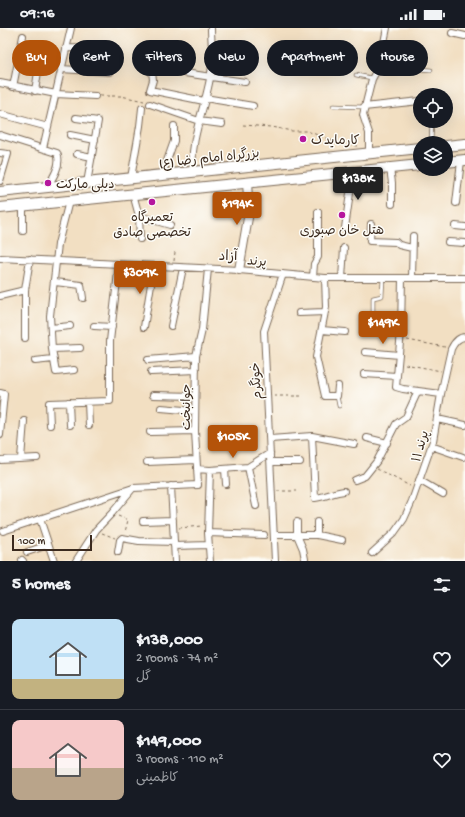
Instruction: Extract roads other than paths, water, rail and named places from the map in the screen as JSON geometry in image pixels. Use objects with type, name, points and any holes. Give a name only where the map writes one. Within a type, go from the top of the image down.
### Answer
[{"type":"highway","points":[[453,145],[465,144]]},
{"type":"highway","name":"بزرگراه امام رضا (ع)","points":[[0,192],[193,172],[369,151],[413,148]]},
{"type":"highway","points":[[453,163],[463,165]]},
{"type":"highway","points":[[0,208],[413,166]]},
{"type":"street","points":[[69,70],[61,69],[70,28]]},
{"type":"street","points":[[193,172],[192,164],[195,136],[212,65],[211,28]]},
{"type":"street","points":[[380,28],[387,28],[384,40]]},
{"type":"street","points":[[452,33],[465,36]]},
{"type":"street","points":[[13,87],[23,36]]},
{"type":"street","points":[[196,75],[245,82]]},
{"type":"street","points":[[35,90],[37,76]]},
{"type":"street","points":[[43,148],[60,76]]},
{"type":"street","points":[[153,76],[150,90],[253,106]]},
{"type":"street","points":[[369,151],[369,133],[362,115],[372,78]]},
{"type":"street","points":[[0,83],[13,87],[56,94],[95,96]]},
{"type":"street","points":[[364,107],[413,103]]},
{"type":"street","points":[[150,104],[199,121],[222,124]]},
{"type":"street","points":[[131,178],[142,108]]},
{"type":"street","points":[[0,114],[48,127]]},
{"type":"street","points":[[76,118],[98,121],[87,183]]},
{"type":"street","points":[[162,175],[174,140],[174,126]]},
{"type":"street","points":[[0,135],[57,153],[59,158],[54,176],[47,187]]},
{"type":"street","points":[[70,135],[95,140]]},
{"type":"street","points":[[0,153],[8,154],[0,181]]},
{"type":"street","points":[[77,154],[92,156]]},
{"type":"street","points":[[456,203],[463,165]]},
{"type":"street","points":[[390,168],[392,204]]},
{"type":"street","points":[[344,228],[353,172]]},
{"type":"street","points":[[54,176],[59,186]]},
{"type":"street","points":[[239,270],[249,212],[247,183]]},
{"type":"street","points":[[133,194],[139,216],[140,239]]},
{"type":"street","points":[[69,201],[58,244],[55,282],[50,316],[53,359],[56,372],[74,370]]},
{"type":"street","points":[[23,206],[23,231]]},
{"type":"street","points":[[313,277],[314,264],[318,258],[318,212]]},
{"type":"street","points":[[139,216],[170,225]]},
{"type":"street","points":[[371,224],[370,241],[396,242],[399,246],[412,248]]},
{"type":"street","points":[[455,226],[465,227]]},
{"type":"street","points":[[412,278],[413,236]]},
{"type":"street","points":[[448,242],[465,243]]},
{"type":"street","points":[[342,278],[344,248]]},
{"type":"street","name":"پرند","points":[[0,258],[239,270],[325,278],[465,278]]},
{"type":"street","points":[[25,338],[25,290],[30,259]]},
{"type":"street","points":[[50,425],[49,403],[110,401],[110,341],[119,264]]},
{"type":"street","points":[[144,327],[154,266]]},
{"type":"street","points":[[171,326],[183,268]]},
{"type":"street","name":"جوانبخت","points":[[3,531],[133,488],[198,485],[195,431],[196,356],[202,330],[208,269]]},
{"type":"street","name":"خونگرم","points":[[275,561],[270,439],[263,346],[264,331],[283,274]]},
{"type":"street","points":[[325,278],[325,312],[316,357],[324,396],[337,396],[338,386]]},
{"type":"street","points":[[402,278],[401,331],[396,387],[441,394]]},
{"type":"street","points":[[55,282],[81,285],[83,298]]},
{"type":"street","points":[[0,296],[25,290]]},
{"type":"street","points":[[298,313],[325,312]]},
{"type":"street","points":[[51,328],[70,326]]},
{"type":"street","points":[[94,326],[112,327]]},
{"type":"street","points":[[376,329],[401,331]]},
{"type":"street","points":[[322,330],[345,332]]},
{"type":"street","name":"پرند ۱۱","points":[[372,553],[394,533],[404,520],[432,446],[451,349],[454,343],[462,337],[465,337]]},
{"type":"street","points":[[52,349],[80,348]]},
{"type":"street","points":[[365,352],[399,355]]},
{"type":"street","points":[[148,360],[196,356]]},
{"type":"street","points":[[34,361],[53,359]]},
{"type":"street","points":[[151,372],[196,370]]},
{"type":"street","points":[[364,374],[397,376]]},
{"type":"street","points":[[355,480],[365,476],[377,462],[388,443],[396,424],[406,417],[418,391]]},
{"type":"street","points":[[0,393],[4,394],[0,435]]},
{"type":"street","points":[[153,395],[195,396]]},
{"type":"street","points":[[69,402],[70,425]]},
{"type":"street","points":[[88,402],[89,425]]},
{"type":"street","points":[[161,408],[195,411]]},
{"type":"street","points":[[437,419],[465,425]]},
{"type":"street","points":[[21,459],[24,421]]},
{"type":"street","points":[[150,432],[195,431]]},
{"type":"street","points":[[270,439],[312,436],[354,444]]},
{"type":"street","points":[[312,436],[315,498],[325,497],[333,492],[344,491]]},
{"type":"street","points":[[367,438],[388,443]]},
{"type":"street","points":[[432,446],[463,456]]},
{"type":"street","points":[[197,469],[210,470],[248,467],[270,453]]},
{"type":"street","points":[[0,460],[37,458]]},
{"type":"street","points":[[147,462],[196,460]]},
{"type":"street","points":[[271,462],[300,462]]},
{"type":"street","points":[[248,467],[256,506]]},
{"type":"street","points":[[225,469],[226,484]]},
{"type":"street","points":[[210,470],[208,533],[210,561]]},
{"type":"street","points":[[419,480],[443,494]]},
{"type":"street","points":[[171,486],[175,561]]},
{"type":"street","points":[[76,561],[96,530],[133,488]]},
{"type":"street","points":[[40,519],[54,561]]},
{"type":"street","points":[[143,521],[173,520]]},
{"type":"street","points":[[297,522],[298,535],[305,559]]},
{"type":"street","points":[[317,522],[317,535]]},
{"type":"street","points":[[208,533],[264,535]]},
{"type":"street","points":[[274,536],[317,535],[342,540]]},
{"type":"street","points":[[118,552],[121,539],[174,544],[209,545]]},
{"type":"street","points":[[27,552],[48,545]]},
{"type":"lane","points":[[358,75],[372,78]]},
{"type":"lane","points":[[333,106],[364,107]]},
{"type":"lane","points":[[373,316],[373,298],[382,296],[383,278]]},
{"type":"lane","points":[[337,396],[340,406]]},
{"type":"place","name":"کارمایدک","points":[[303,139]]},
{"type":"place","name":"دیلی مارکت","points":[[48,183]]},
{"type":"place","name":"تعمیرگاه تخصصی صادق","points":[[152,202]]},
{"type":"place","name":"هتل خان صبوری","points":[[342,215]]},
{"type":"district","name":"آزاد","points":[[228,255]]}]
